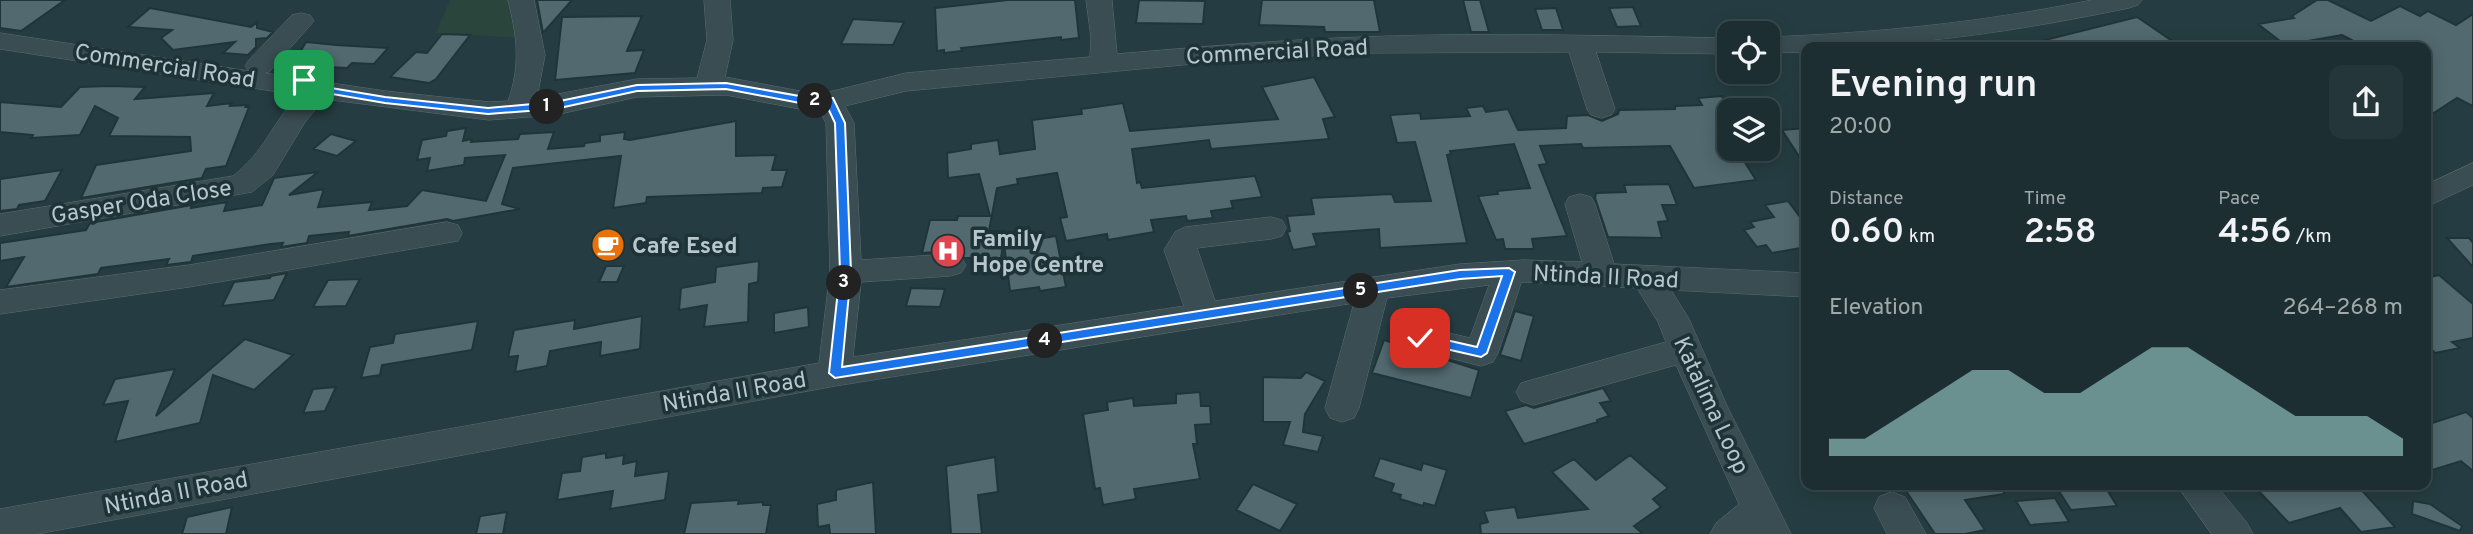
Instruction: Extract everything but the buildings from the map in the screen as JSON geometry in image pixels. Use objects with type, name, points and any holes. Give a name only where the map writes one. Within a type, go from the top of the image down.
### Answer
[{"type":"street","points":[[519,110],[534,59],[521,0]]},
{"type":"street","points":[[709,86],[720,40],[717,0]]},
{"type":"street","points":[[1099,0],[1104,37],[1103,65]]},
{"type":"street","points":[[1824,42],[1899,38],[2033,20],[2129,0]]},
{"type":"street","points":[[260,66],[302,21]]},
{"type":"street","name":"Commercial Road","points":[[0,41],[385,100],[477,110],[519,110],[555,106],[623,89],[709,86],[830,101],[906,82],[1235,52],[1363,46],[1717,46]]},
{"type":"street","points":[[1780,44],[1801,43]]},
{"type":"street","points":[[1580,45],[1601,109]]},
{"type":"street","points":[[203,72],[222,63],[260,66],[304,76],[310,87]]},
{"type":"street","name":"Gasper Oda Close","points":[[0,225],[242,185],[263,168],[310,87]]},
{"type":"street","points":[[830,101],[840,123],[846,272],[835,373]]},
{"type":"street","points":[[2431,189],[2473,173]]},
{"type":"street","points":[[1580,204],[1602,275]]},
{"type":"street","points":[[1203,314],[1180,250],[1186,240],[1196,235],[1271,228]]},
{"type":"street","points":[[0,302],[189,276],[447,233]]},
{"type":"street","points":[[846,272],[950,265]]},
{"type":"street","points":[[1420,338],[1481,353],[1509,272]]},
{"type":"street","name":"Ntinda II Road","points":[[0,525],[835,373],[1460,275],[1509,272],[1801,285]]},
{"type":"street","name":"Katalima Loop","points":[[1647,278],[1673,319],[1766,521]]},
{"type":"street","points":[[1342,408],[1374,288]]},
{"type":"street","points":[[1533,392],[1686,349]]},
{"type":"street","points":[[2199,490],[2234,534]]},
{"type":"street","points":[[1729,534],[1766,521]]},
{"type":"green space","points":[[450,0],[514,0],[523,38],[436,33]]},
{"type":"place","name":"Cafe Esed","points":[[608,245]]},
{"type":"place","name":"Family Hope Centre","points":[[948,251]]},
{"type":"route","points":[[304,80],[301,86],[385,100],[488,111],[555,106],[637,88],[726,86],[805,100],[830,101],[840,123],[846,272],[835,373],[1460,275],[1509,272],[1481,353],[1420,338]]}]
